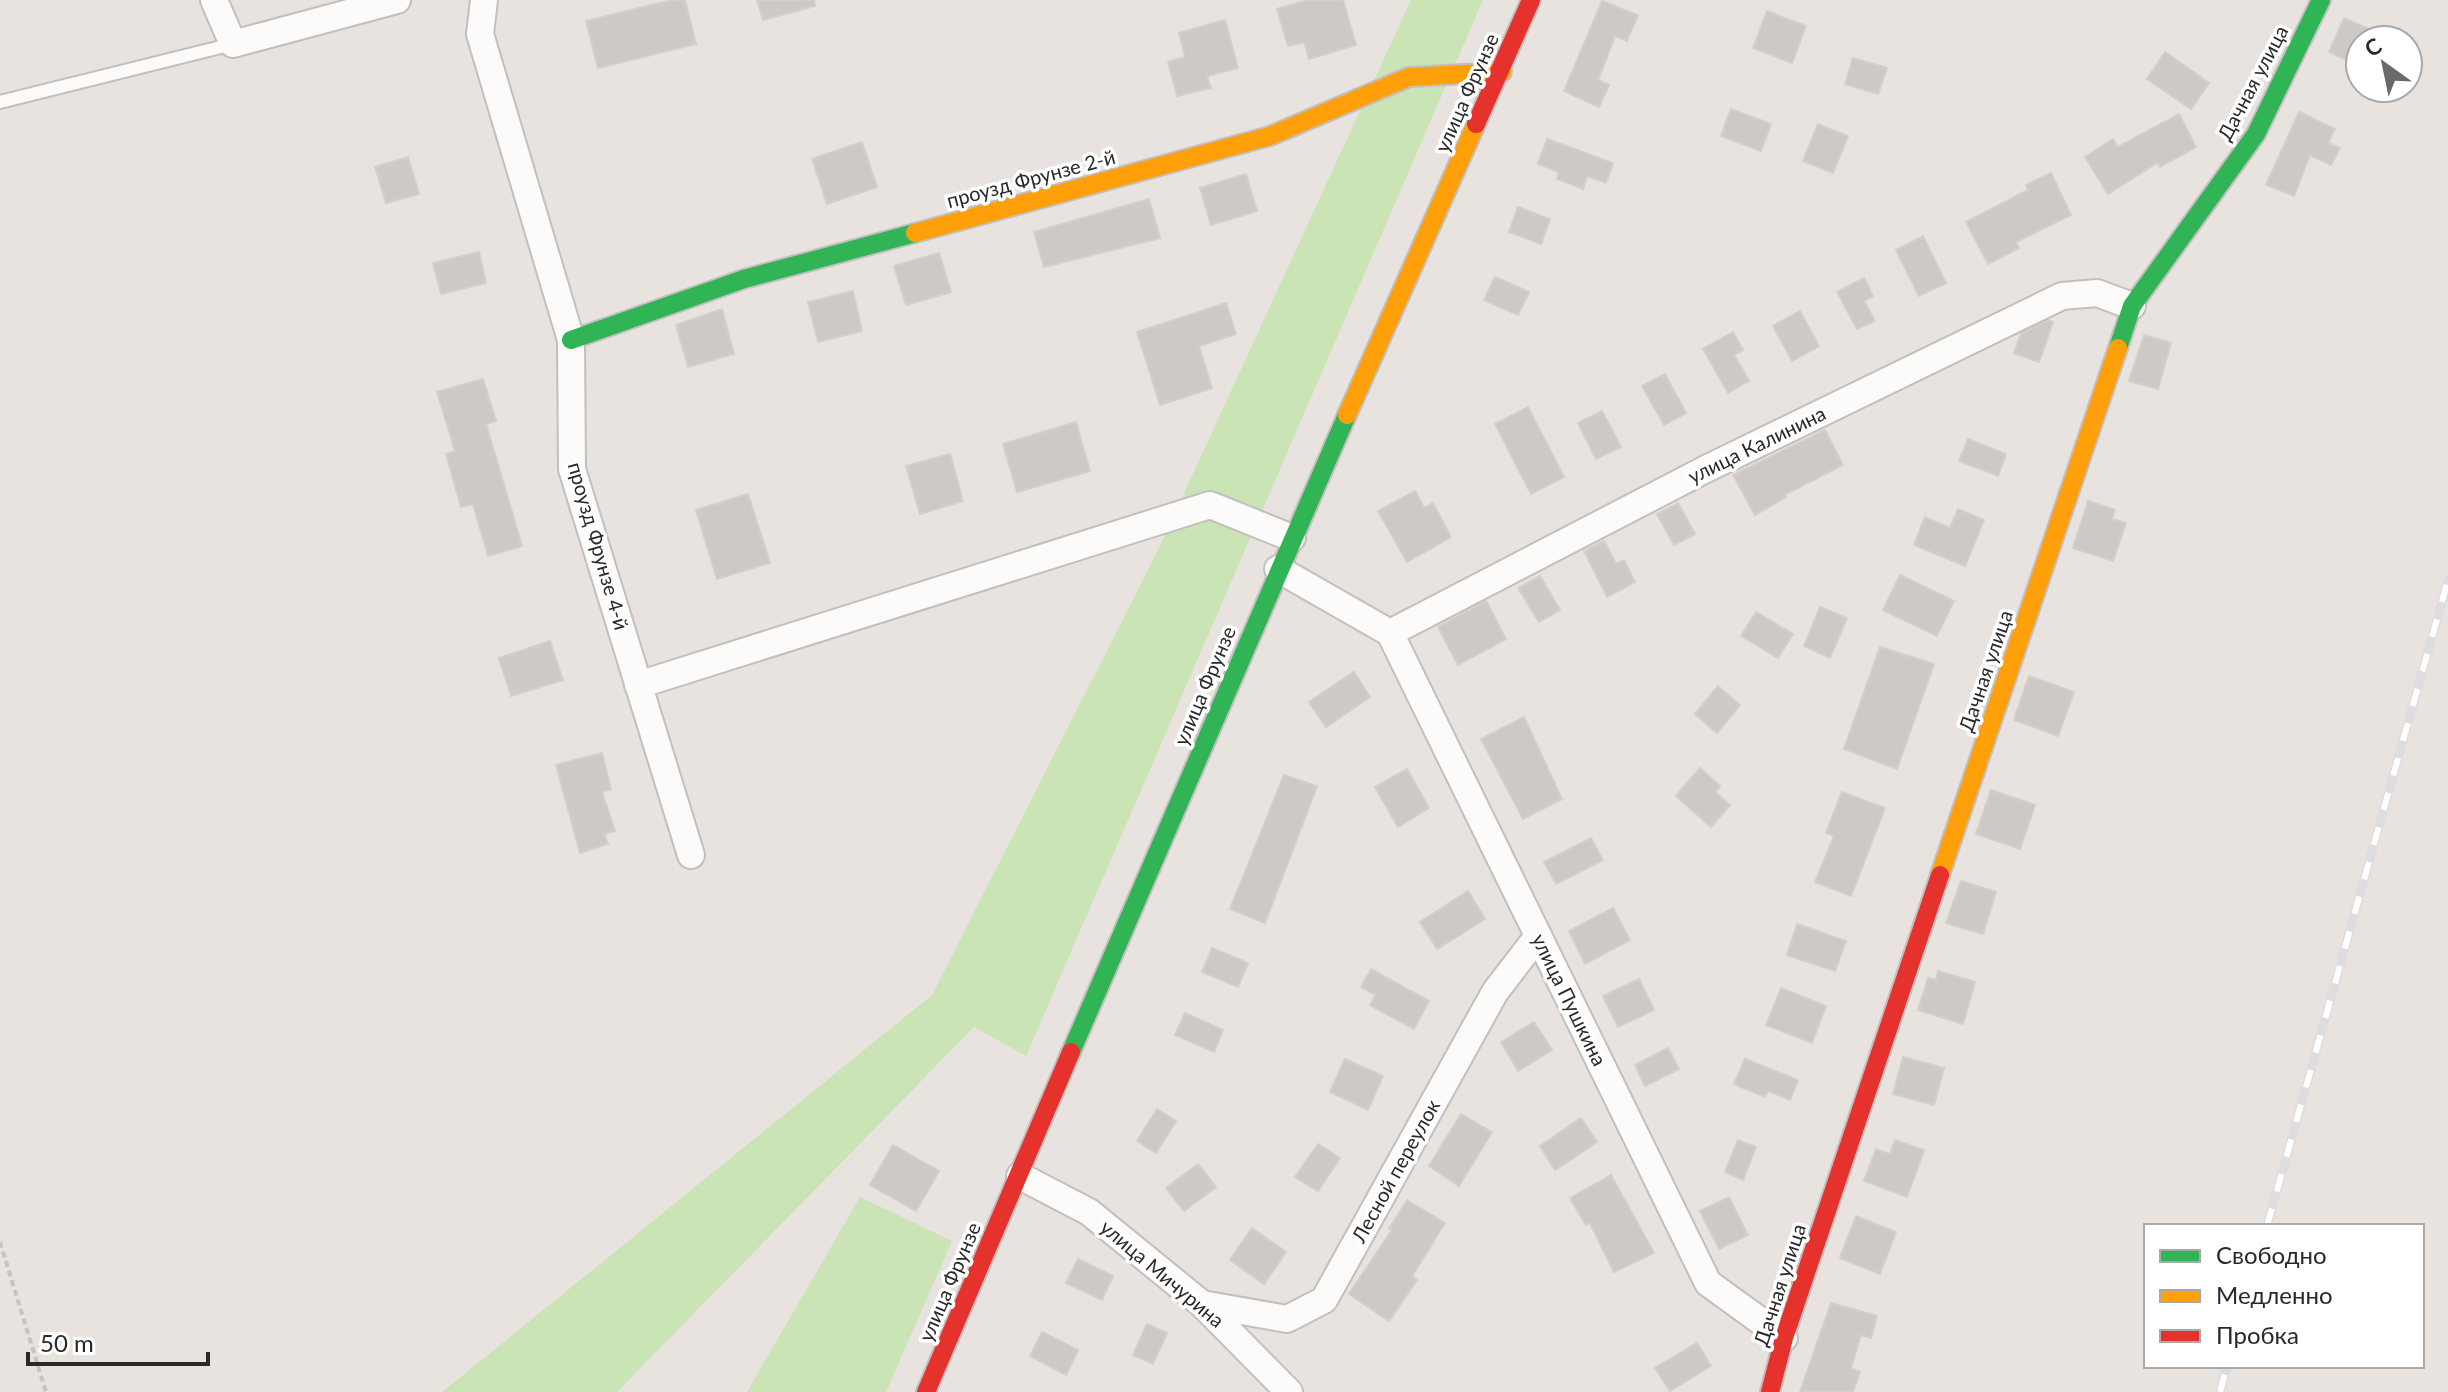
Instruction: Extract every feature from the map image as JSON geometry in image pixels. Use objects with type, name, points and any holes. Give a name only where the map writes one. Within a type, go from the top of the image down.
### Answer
[{"type":"street","points":[[214,0],[233,44],[397,0]]},
{"type":"street","name":"проузд Фрунзе 4-й","points":[[484,0],[480,34],[571,340],[572,469],[691,855]]},
{"type":"street","name":"улица Фрунзе","points":[[926,1392],[1278,569],[1502,72],[1531,0]]},
{"type":"street","name":"Дачная улица","points":[[1770,1392],[1784,1338],[2132,306],[2256,134],[2321,0]]},
{"type":"street","name":"проузд Фрунзе 2-й","points":[[571,340],[744,279],[1270,136],[1409,77],[1502,72]]},
{"type":"street","name":"улица Калинина","points":[[1390,633],[1706,469],[2062,296],[2097,293],[2132,306]]},
{"type":"street","points":[[638,685],[1210,505],[1292,538]]},
{"type":"street","points":[[1278,569],[1390,633]]},
{"type":"street","name":"улица Пушкина","points":[[1390,633],[1708,1283],[1784,1338]]},
{"type":"street","name":"Лесной переулок","points":[[1202,1304],[1287,1319],[1324,1300],[1495,992],[1538,936]]},
{"type":"street","name":"улица Мичурина","points":[[1020,1176],[1089,1212],[1202,1304],[1289,1392]]},
{"type":"lane","points":[[0,102],[233,44]]},
{"type":"path","points":[[0,1242],[46,1392]]},
{"type":"green space","points":[[1411,0],[1483,0],[1026,1056],[974,1027],[617,1392],[442,1392],[932,995],[1155,556]]},
{"type":"green space","points":[[860,1197],[952,1241],[886,1392],[747,1392]]},
{"type":"building","points":[[672,0],[685,0],[696,44],[598,68],[586,21]]},
{"type":"building","points":[[757,0],[814,0],[815,6],[763,20]]},
{"type":"building","points":[[1308,0],[1343,0],[1356,45],[1309,59],[1304,42],[1288,46],[1277,9]]},
{"type":"building","points":[[1602,1],[1638,15],[1627,41],[1615,36],[1598,80],[1609,85],[1599,107],[1564,91]]},
{"type":"building","points":[[1767,11],[1806,26],[1792,63],[1753,48]]},
{"type":"building","points":[[2344,18],[2357,24],[2344,24],[2344,59],[2329,52]]},
{"type":"building","points":[[1225,20],[1238,68],[1207,76],[1211,88],[1177,96],[1168,62],[1185,57],[1179,33]]},
{"type":"building","points":[[2165,52],[2209,83],[2191,109],[2147,79]]},
{"type":"building","points":[[1853,58],[1887,68],[1878,94],[1845,84]]},
{"type":"building","points":[[1731,109],[1771,124],[1761,151],[1721,136]]},
{"type":"building","points":[[2299,112],[2335,129],[2328,143],[2340,148],[2331,165],[2310,155],[2294,196],[2266,185]]},
{"type":"building","points":[[2179,114],[2196,147],[2160,167],[2157,163],[2108,194],[2085,157],[2113,139],[2118,147]]},
{"type":"building","points":[[1818,124],[1848,136],[1833,173],[1803,161]]},
{"type":"building","points":[[1547,139],[1613,163],[1606,183],[1587,176],[1583,189],[1557,179],[1559,172],[1538,164]]},
{"type":"building","points":[[862,142],[877,187],[827,204],[812,159]]},
{"type":"building","points":[[408,157],[419,194],[386,203],[375,167]]},
{"type":"building","points":[[2051,173],[2071,215],[2016,242],[2019,248],[1988,264],[1966,222],[2028,190],[2026,185]]},
{"type":"building","points":[[1246,174],[1257,211],[1211,225],[1200,188]]},
{"type":"building","points":[[1149,199],[1160,238],[1044,267],[1034,232]]},
{"type":"building","points":[[1518,207],[1550,219],[1541,244],[1509,232]]},
{"type":"building","points":[[1923,236],[1946,283],[1919,296],[1896,250]]},
{"type":"building","points":[[479,252],[486,283],[441,294],[433,263]]},
{"type":"building","points":[[939,253],[951,292],[906,305],[894,266]]},
{"type":"building","points":[[1495,277],[1529,292],[1518,315],[1484,300]]},
{"type":"building","points":[[1864,278],[1873,296],[1864,301],[1875,321],[1857,329],[1837,292]]},
{"type":"building","points":[[853,291],[862,331],[818,342],[808,302]]},
{"type":"building","points":[[1226,303],[1236,334],[1199,346],[1212,388],[1160,405],[1137,332]]},
{"type":"building","points":[[722,309],[734,354],[688,367],[676,325]]},
{"type":"building","points":[[1800,311],[1819,346],[1792,361],[1773,326]]},
{"type":"building","points":[[2048,320],[2053,322],[2039,362],[2014,353],[2021,334]]},
{"type":"building","points":[[1733,332],[1743,350],[1734,355],[1749,381],[1728,393],[1703,349]]},
{"type":"building","points":[[2144,335],[2171,343],[2158,389],[2129,381]]},
{"type":"building","points":[[1665,374],[1686,413],[1664,425],[1642,386]]},
{"type":"building","points":[[483,379],[496,421],[486,424],[522,546],[488,556],[473,504],[461,507],[446,454],[455,451],[437,392]]},
{"type":"building","points":[[1528,407],[1564,477],[1531,494],[1495,424]]},
{"type":"building","points":[[1602,411],[1621,447],[1596,459],[1578,423]]},
{"type":"building","points":[[1076,422],[1090,471],[1017,492],[1003,444]]},
{"type":"building","points":[[1825,430],[1843,465],[1784,495],[1786,497],[1755,515],[1733,475]]},
{"type":"building","points":[[1968,439],[2006,454],[1998,476],[1959,461]]},
{"type":"building","points":[[950,454],[963,501],[920,514],[906,466]]},
{"type":"building","points":[[1415,491],[1424,508],[1433,503],[1451,537],[1407,562],[1378,511]]},
{"type":"building","points":[[748,494],[770,563],[717,579],[696,510]]},
{"type":"building","points":[[2088,501],[2115,510],[2112,519],[2126,523],[2113,561],[2073,548]]},
{"type":"building","points":[[1678,503],[1695,534],[1674,545],[1657,514]]},
{"type":"building","points":[[1958,509],[1984,520],[1965,566],[1914,545],[1925,517],[1950,528]]},
{"type":"building","points":[[1604,541],[1616,564],[1624,560],[1635,582],[1607,597],[1584,551]]},
{"type":"building","points":[[1900,575],[1954,601],[1937,636],[1883,610]]},
{"type":"building","points":[[1540,576],[1560,610],[1539,622],[1518,588]]},
{"type":"building","points":[[1486,601],[1506,639],[1458,665],[1438,627]]},
{"type":"building","points":[[1820,607],[1847,618],[1830,658],[1804,646]]},
{"type":"building","points":[[1756,612],[1793,634],[1778,658],[1741,636]]},
{"type":"building","points":[[550,641],[563,680],[511,696],[499,658]]},
{"type":"building","points":[[1880,647],[1934,664],[1897,769],[1844,749]]},
{"type":"building","points":[[1354,672],[1370,697],[1326,727],[1309,702]]},
{"type":"building","points":[[2029,676],[2074,692],[2058,736],[2014,720]]},
{"type":"building","points":[[1718,686],[1740,705],[1717,733],[1695,714]]},
{"type":"building","points":[[1524,717],[1562,799],[1523,819],[1481,739]]},
{"type":"building","points":[[602,753],[611,789],[602,792],[615,831],[604,834],[608,844],[580,853],[556,765]]},
{"type":"building","points":[[1700,768],[1720,786],[1715,792],[1730,805],[1711,827],[1676,796]]},
{"type":"building","points":[[1407,769],[1429,808],[1398,827],[1375,787]]},
{"type":"building","points":[[1284,775],[1317,786],[1265,923],[1230,909]]},
{"type":"building","points":[[1991,790],[2035,805],[2020,849],[1976,834]]},
{"type":"building","points":[[1842,792],[1885,808],[1851,896],[1815,882],[1834,836],[1826,833]]},
{"type":"building","points":[[1591,838],[1603,860],[1556,884],[1544,862]]},
{"type":"building","points":[[1961,881],[1996,892],[1983,934],[1946,923]]},
{"type":"building","points":[[1468,891],[1485,919],[1437,949],[1420,922]]},
{"type":"building","points":[[1613,908],[1630,940],[1585,964],[1569,931]]},
{"type":"building","points":[[1797,924],[1846,941],[1835,971],[1787,955]]},
{"type":"building","points":[[1212,948],[1248,963],[1238,987],[1202,972]]},
{"type":"building","points":[[1371,969],[1429,1001],[1414,1029],[1370,1005],[1376,995],[1361,987]]},
{"type":"building","points":[[1938,971],[1975,982],[1963,1024],[1918,1010],[1928,978],[1936,980]]},
{"type":"building","points":[[1639,979],[1654,1010],[1618,1027],[1603,996]]},
{"type":"building","points":[[1781,988],[1826,1006],[1812,1043],[1766,1025]]},
{"type":"building","points":[[1185,1013],[1223,1030],[1214,1052],[1175,1035]]},
{"type":"building","points":[[1534,1022],[1552,1050],[1518,1071],[1501,1042]]},
{"type":"building","points":[[1668,1048],[1679,1069],[1645,1086],[1635,1065]]},
{"type":"building","points":[[1903,1057],[1944,1068],[1934,1105],[1893,1094]]},
{"type":"building","points":[[1345,1059],[1383,1076],[1368,1110],[1330,1092]]},
{"type":"building","points":[[1745,1059],[1798,1080],[1790,1100],[1768,1091],[1765,1097],[1734,1084]]},
{"type":"building","points":[[1157,1109],[1176,1121],[1156,1153],[1137,1141]]},
{"type":"building","points":[[1461,1114],[1492,1132],[1459,1186],[1429,1166]]},
{"type":"building","points":[[1581,1118],[1597,1142],[1555,1170],[1540,1146]]},
{"type":"building","points":[[1738,1140],[1756,1147],[1743,1180],[1725,1172]]},
{"type":"building","points":[[1895,1140],[1924,1150],[1907,1197],[1864,1181],[1876,1149],[1890,1154]]},
{"type":"building","points":[[1318,1144],[1340,1158],[1318,1191],[1295,1177]]},
{"type":"building","points":[[893,1145],[939,1171],[916,1211],[870,1185]]},
{"type":"building","points":[[1198,1164],[1216,1187],[1184,1211],[1166,1188]]},
{"type":"building","points":[[1611,1175],[1654,1253],[1614,1272],[1590,1223],[1586,1225],[1570,1198]]},
{"type":"building","points":[[1729,1197],[1748,1235],[1719,1249],[1700,1211]]},
{"type":"building","points":[[1407,1200],[1445,1223],[1412,1276],[1417,1280],[1389,1321],[1349,1294],[1392,1230],[1389,1229]]},
{"type":"building","points":[[1856,1216],[1896,1232],[1880,1274],[1840,1258]]},
{"type":"building","points":[[1252,1228],[1286,1252],[1264,1284],[1230,1260]]},
{"type":"building","points":[[1078,1259],[1113,1276],[1102,1300],[1066,1283]]},
{"type":"building","points":[[1831,1303],[1877,1316],[1871,1338],[1861,1335],[1851,1368],[1860,1372],[1853,1392],[1800,1392]]},
{"type":"building","points":[[1147,1324],[1167,1333],[1153,1364],[1133,1355]]},
{"type":"building","points":[[1042,1332],[1078,1350],[1066,1375],[1030,1356]]},
{"type":"building","points":[[1697,1343],[1711,1366],[1670,1391],[1655,1368]]},
{"type":"railway","points":[[2268,1224],[2448,580]]},
{"type":"railway","points":[[2220,1392],[2226,1368]]},
{"type":"traffic: fast","points":[[2118,348],[2132,306],[2256,134],[2321,0]]},
{"type":"traffic: fast","points":[[571,340],[744,279],[915,233]]},
{"type":"traffic: fast","points":[[1071,1052],[1347,415]]},
{"type":"traffic: slow","points":[[915,233],[1270,136],[1409,77],[1502,72]]},
{"type":"traffic: slow","points":[[1347,415],[1476,124]]},
{"type":"traffic: slow","points":[[1940,875],[2118,348]]},
{"type":"traffic: jam","points":[[1476,124],[1531,0]]},
{"type":"traffic: jam","points":[[1770,1392],[1784,1338],[1940,875]]},
{"type":"traffic: jam","points":[[926,1392],[1071,1052]]}]
